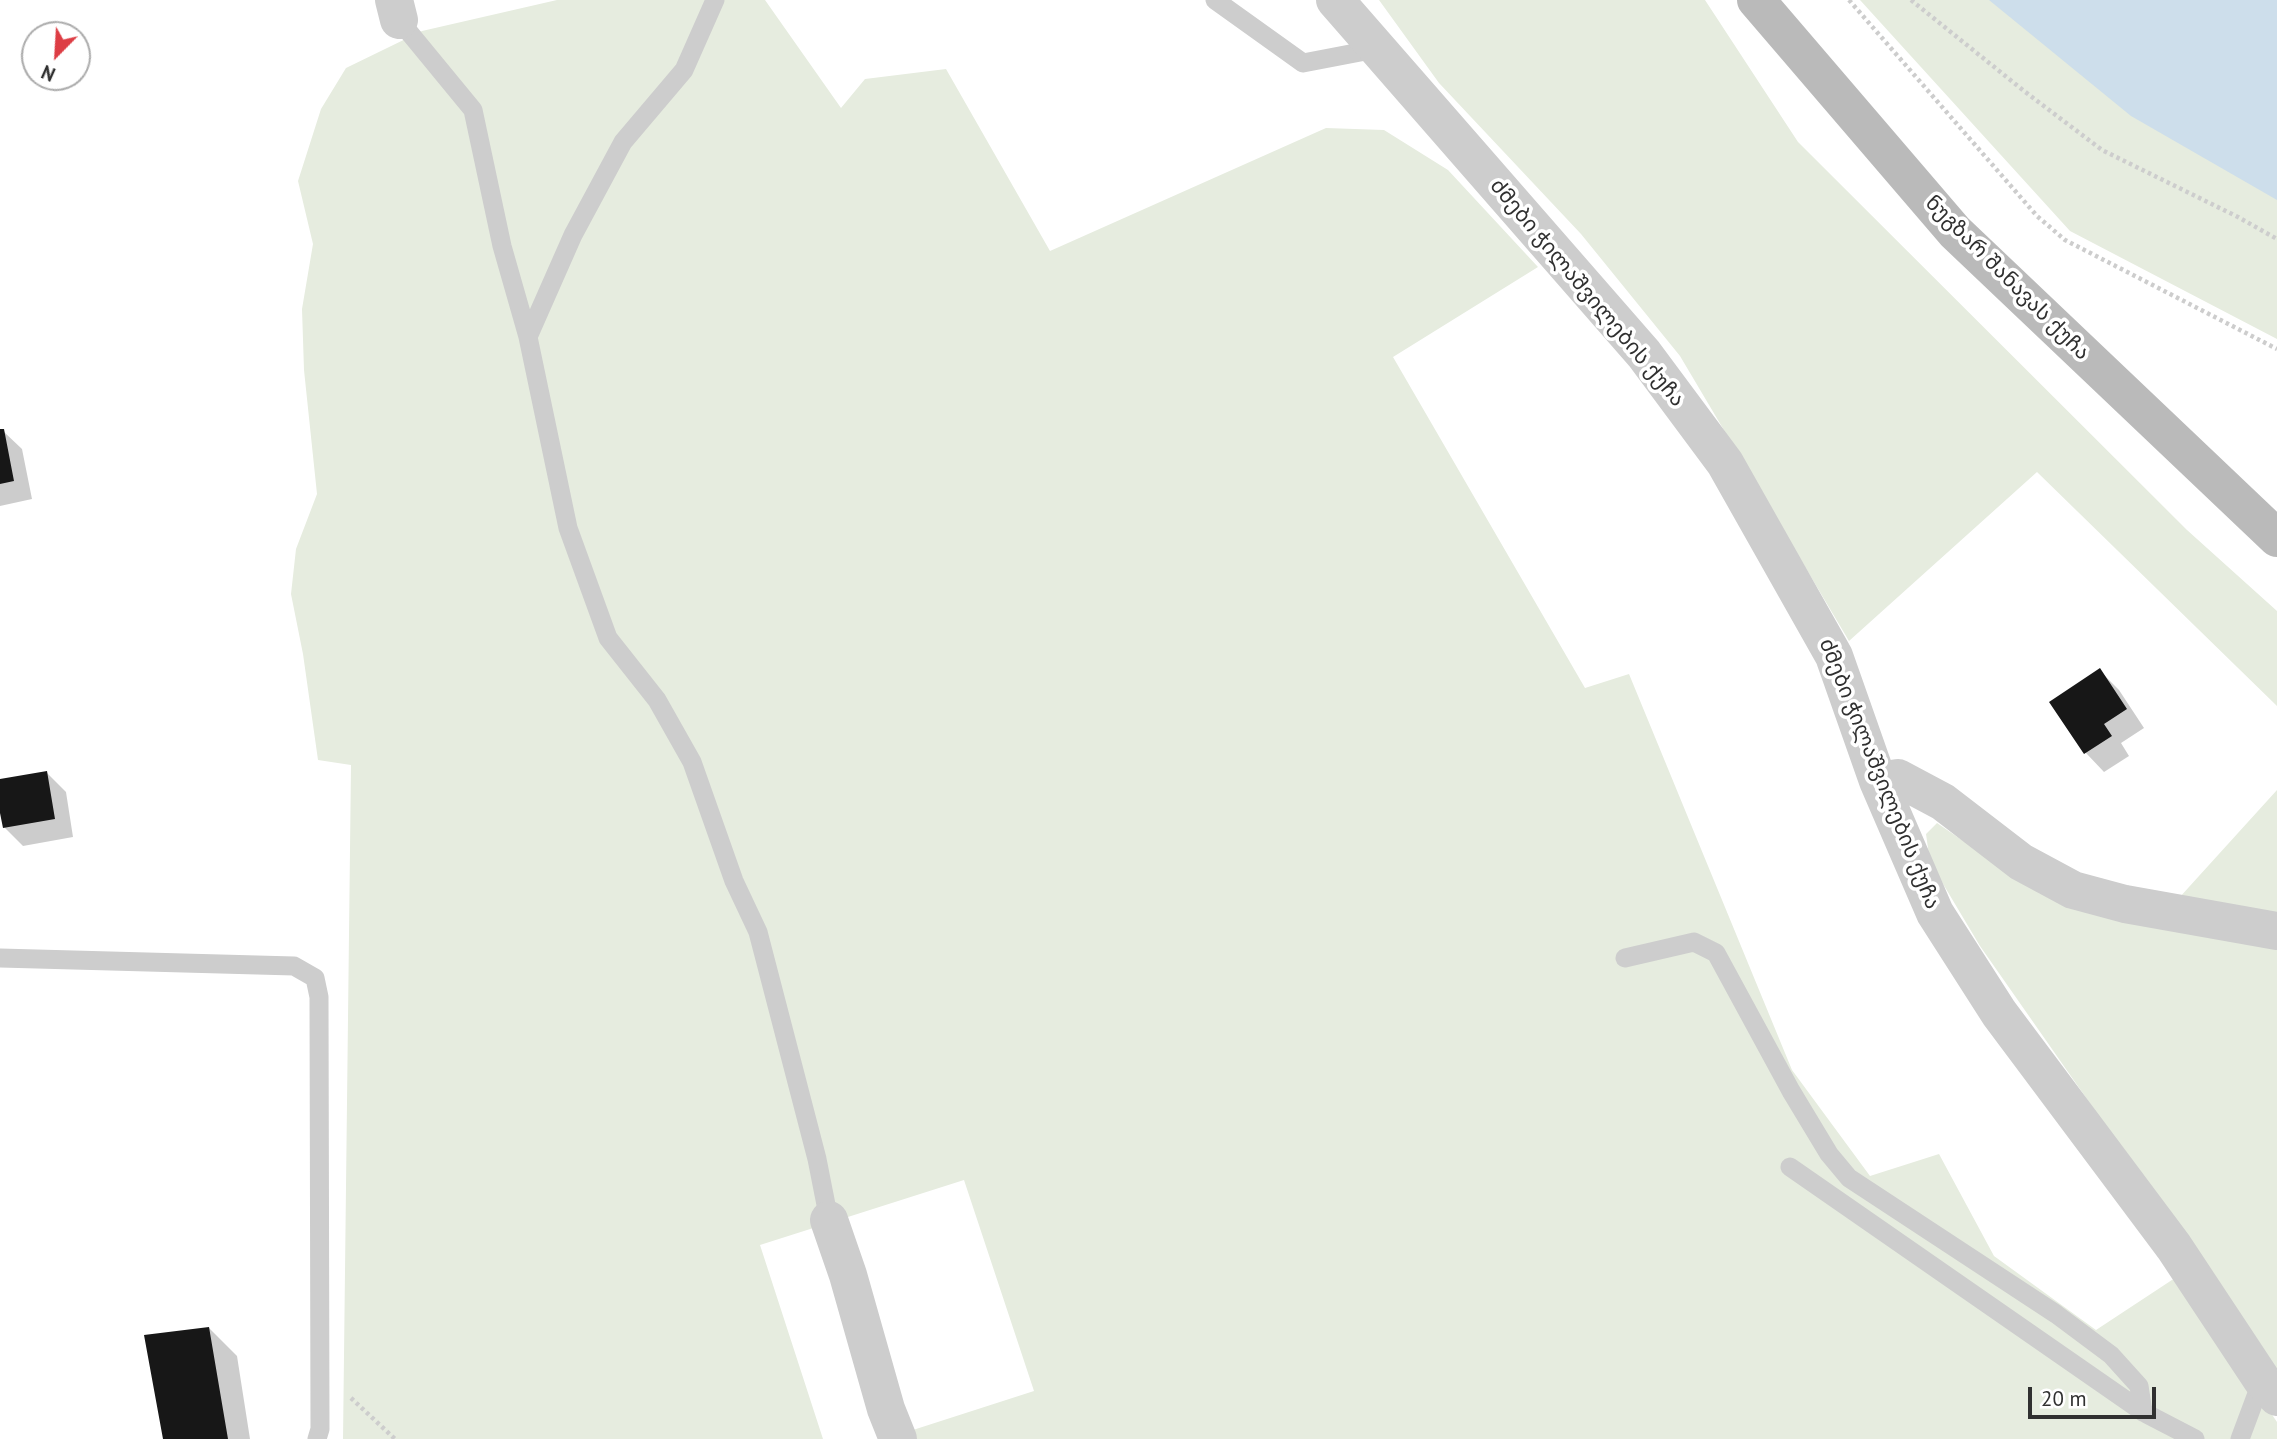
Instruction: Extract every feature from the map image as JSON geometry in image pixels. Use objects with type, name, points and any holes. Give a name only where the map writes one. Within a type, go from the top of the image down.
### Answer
[{"type":"main road","name":"ნუგზარ შანავას ქუჩა","points":[[1756,0],[1955,232],[2277,538]]},
{"type":"street","name":"ძმები ჭილაშვილების ქუჩა","points":[[1335,0],[1644,354],[1725,463],[1834,656],[1878,781],[1935,913],[1999,1013],[2174,1247],[2270,1389]]},
{"type":"street","points":[[1878,781],[1898,778],[1943,802],[2021,862],[2073,890],[2125,904],[2277,931]]},
{"type":"street","points":[[829,1220],[848,1275],[886,1409],[898,1439]]},
{"type":"lane","points":[[528,337],[573,235],[623,142],[684,69],[715,0]]},
{"type":"lane","points":[[1215,0],[1303,63],[1376,49]]},
{"type":"lane","points":[[396,10],[473,110],[502,246],[528,337],[568,528],[608,638],[657,700],[692,762],[734,881],[758,932],[814,1146],[829,1220]]},
{"type":"lane","points":[[1625,958],[1694,942],[1716,953],[1791,1091],[1829,1154],[1849,1178],[2056,1314],[2111,1355],[2139,1386],[2143,1412]]},
{"type":"lane","points":[[0,958],[294,966],[315,978],[319,997],[320,1429],[317,1439]]},
{"type":"lane","points":[[1790,1167],[2143,1412],[2195,1439]]},
{"type":"lane","points":[[2241,1439],[2270,1389]]},
{"type":"path","points":[[1849,0],[2037,216],[2066,240],[2277,349]]},
{"type":"path","points":[[1911,0],[2102,150],[2277,239]]},
{"type":"path","points":[[320,1369],[395,1439]]},
{"type":"shaded area","points":[[557,0],[765,0],[841,108],[865,79],[946,69],[1050,251],[1326,128],[1384,130],[1448,170],[1538,267],[1393,357],[1585,688],[1629,674],[1792,1070],[1870,1176],[1939,1154],[1994,1256],[2096,1330],[2178,1276],[2277,1422],[2277,1439],[885,1439],[1034,1391],[964,1180],[760,1245],[823,1439],[343,1439],[351,765],[318,760],[303,654],[291,594],[296,549],[317,494],[304,370],[302,309],[313,244],[298,181],[321,109],[346,68],[422,31]]},
{"type":"shaded area","points":[[1379,0],[1705,0],[1798,142],[2187,530],[2277,611],[2277,706],[2037,472],[1849,641],[1680,356],[1581,234],[1439,83]]},
{"type":"shaded area","points":[[1860,0],[2056,0],[2277,164],[2277,339],[2070,231]]},
{"type":"shaded area","points":[[2277,790],[2277,1378],[2147,1185],[1980,946],[1930,862],[1926,834],[1937,823],[2039,893],[2097,915],[2179,898]]},
{"type":"water","points":[[1989,0],[2277,0],[2277,200],[2131,116]]},
{"type":"building","points":[[0,429],[4,429],[14,481],[0,484]]},
{"type":"building","points":[[2100,668],[2127,709],[2104,724],[2112,736],[2084,754],[2049,702]]},
{"type":"building","points":[[47,771],[55,819],[3,828],[0,779]]},
{"type":"building","points":[[209,1327],[228,1439],[163,1439],[144,1335]]}]
